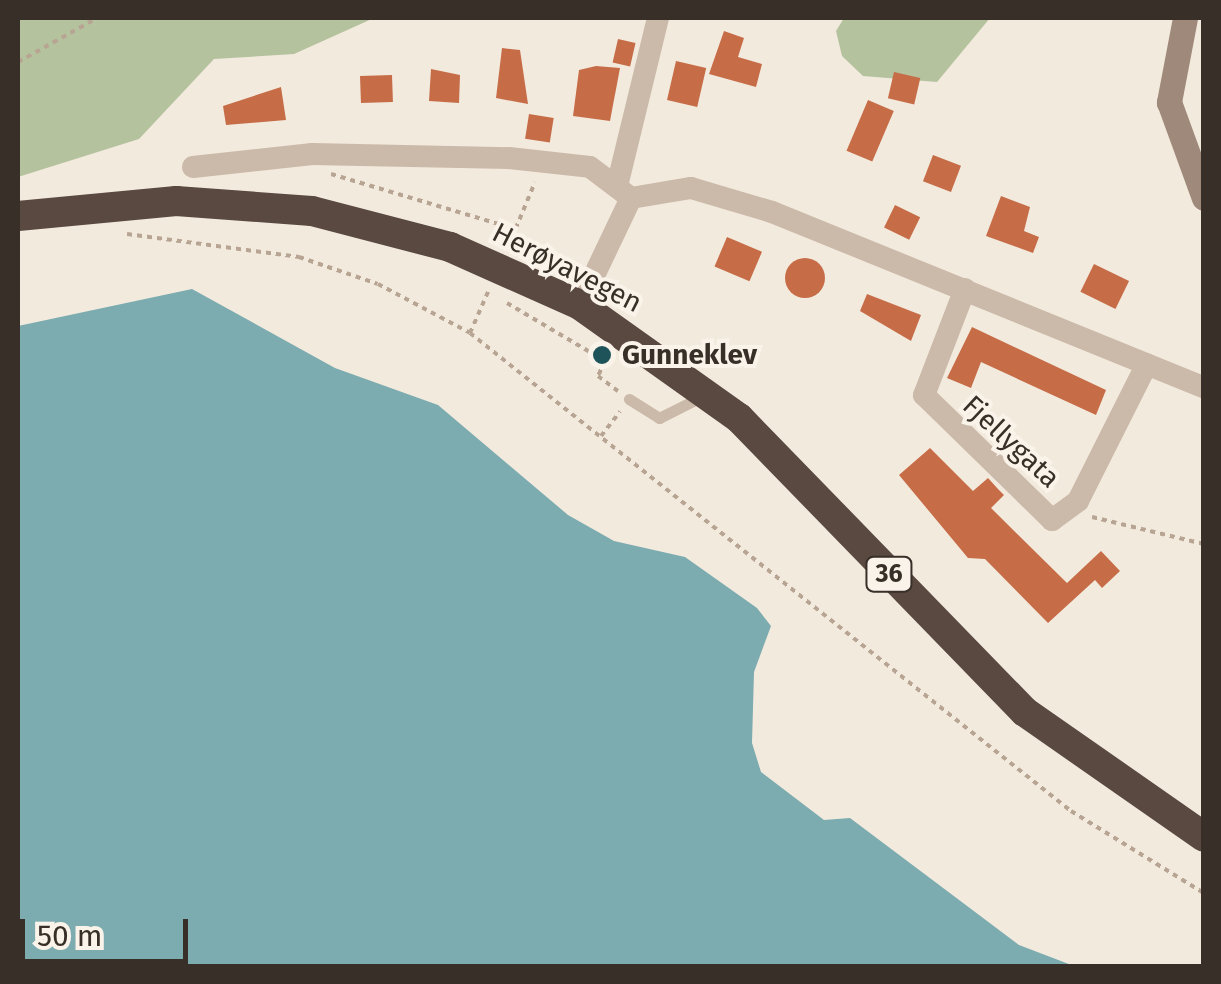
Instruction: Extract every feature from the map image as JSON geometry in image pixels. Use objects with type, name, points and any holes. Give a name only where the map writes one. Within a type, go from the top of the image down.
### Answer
[{"type":"highway","name":"Herøyavegen","points":[[18,216],[176,200],[312,211],[450,247],[580,305],[708,392],[1025,712],[1204,838]]},
{"type":"main road","points":[[1190,25],[1170,58],[1170,116],[1204,198]]},
{"type":"street","points":[[580,305],[625,190],[658,18]]},
{"type":"street","points":[[193,167],[328,153],[558,162],[625,190],[716,192],[964,288],[1204,388]]},
{"type":"street","name":"Fjellygata","points":[[964,288],[924,394],[1022,498],[1052,520],[1070,511],[1147,364]]},
{"type":"lane","points":[[629,400],[658,418],[708,392]]},
{"type":"path","points":[[18,62],[97,18]]},
{"type":"path","points":[[328,153],[332,179],[515,229]]},
{"type":"path","points":[[111,232],[249,247],[378,284],[470,333],[1042,789],[1204,893]]},
{"type":"path","points":[[488,292],[606,361],[598,376],[629,400],[602,436]]},
{"type":"path","points":[[1070,511],[1204,544]]},
{"type":"green space","points":[[18,18],[374,18],[294,54],[214,59],[139,139],[18,177]]},
{"type":"green space","points":[[844,18],[990,18],[937,82],[863,76],[842,56],[836,31]]},
{"type":"water","points":[[192,289],[335,368],[438,405],[568,515],[614,541],[685,557],[757,608],[771,626],[754,672],[752,743],[761,772],[824,820],[850,818],[1019,945],[1074,966],[18,966],[18,326]]},
{"type":"building","points":[[724,31],[744,38],[738,57],[762,64],[756,87],[709,74]]},
{"type":"building","points":[[618,39],[636,43],[630,66],[613,62]]},
{"type":"building","points":[[502,48],[520,50],[528,104],[496,98]]},
{"type":"building","points":[[676,61],[706,68],[697,107],[667,100]]},
{"type":"building","points":[[596,66],[620,68],[610,121],[573,116],[579,70]]},
{"type":"building","points":[[431,69],[460,75],[459,103],[429,101]]},
{"type":"building","points":[[894,72],[920,78],[914,104],[888,98]]},
{"type":"building","points":[[392,75],[393,102],[361,103],[360,76]]},
{"type":"building","points":[[281,87],[286,120],[226,125],[223,106]]},
{"type":"building","points":[[868,100],[894,111],[872,162],[847,151]]},
{"type":"building","points":[[529,114],[554,118],[550,143],[525,139]]},
{"type":"building","points":[[933,155],[961,166],[951,192],[923,181]]},
{"type":"building","points":[[1001,196],[1030,207],[1024,231],[1039,237],[1033,253],[986,236]]},
{"type":"building","points":[[895,205],[920,217],[909,240],[884,227]]},
{"type":"building","points":[[727,237],[762,252],[749,281],[714,266]]},
{"type":"building","points":[[805,258],[819,264],[825,278],[819,292],[805,298],[791,292],[785,278],[791,264]]},
{"type":"building","points":[[1094,264],[1129,281],[1115,309],[1080,292]]},
{"type":"building","points":[[867,294],[921,315],[911,341],[860,311]]},
{"type":"building","points":[[972,327],[1106,390],[1096,415],[981,362],[971,388],[947,378]]},
{"type":"building","points":[[930,448],[973,491],[988,478],[1004,495],[991,508],[1067,583],[1101,551],[1120,571],[1102,588],[1095,580],[1048,623],[985,559],[968,558],[899,475]]},
{"type":"place","name":"Gunneklev","points":[[602,355]]}]
